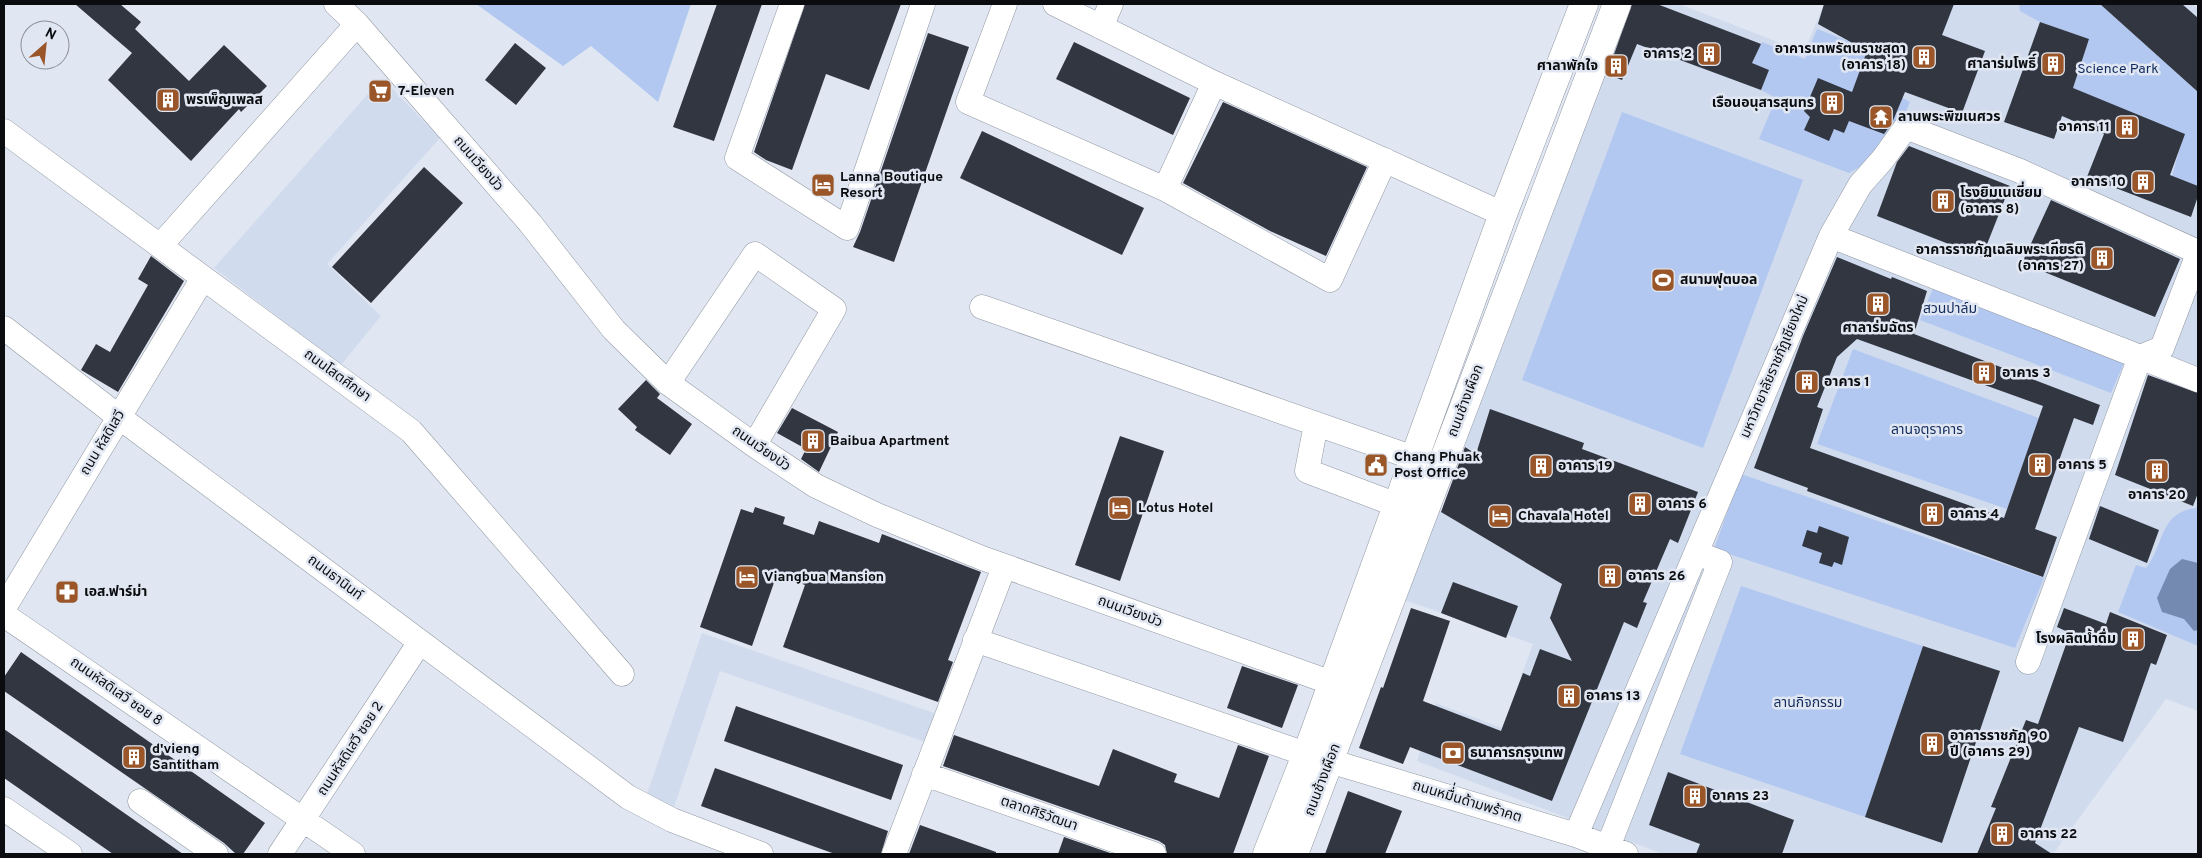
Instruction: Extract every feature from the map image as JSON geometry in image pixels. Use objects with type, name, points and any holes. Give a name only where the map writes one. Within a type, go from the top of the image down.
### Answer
[{"type":"main road","name":"ถนนช้างเผือก","points":[[1294,854],[1318,757],[1332,683],[1503,214],[1584,4]]},
{"type":"main road","name":"ถนนช้างเผือก","points":[[1267,854],[1318,757],[1617,4]]},
{"type":"street","name":"ถนนเวียงบัว","points":[[336,4],[357,24],[530,223],[614,330],[668,383],[816,486],[877,515],[1004,567],[1332,683]]},
{"type":"street","points":[[792,4],[737,158],[847,228],[923,4]]},
{"type":"street","points":[[1005,4],[968,102],[1165,189],[1330,280],[1385,160]]},
{"type":"street","points":[[1055,4],[1214,83],[1503,214]]},
{"type":"street","points":[[1101,27],[1111,4]]},
{"type":"street","points":[[160,246],[357,24]]},
{"type":"street","points":[[1165,189],[1214,83]]},
{"type":"street","name":"มหาวิทยาลัยราชภัฏเชียงใหม่","points":[[1576,835],[1831,236],[1860,185],[1879,164],[1906,128],[2020,171],[2198,253]]},
{"type":"street","name":"ถนนโสตศึกษา","points":[[4,131],[411,431],[622,674]]},
{"type":"street","points":[[1831,236],[2198,380]]},
{"type":"street","points":[[2028,662],[2140,357],[2162,348],[2198,253]]},
{"type":"street","points":[[668,383],[755,254],[834,309],[755,444]]},
{"type":"street","name":"ถนน หัสดิเสวี","points":[[4,608],[202,278]]},
{"type":"street","points":[[982,307],[1414,458]]},
{"type":"street","name":"ถนนธานินท์","points":[[4,328],[119,417],[628,797],[672,820],[761,854]]},
{"type":"street","points":[[1316,424],[1307,470],[1397,505]]},
{"type":"street","points":[[1617,851],[1720,562],[1696,553]]},
{"type":"street","points":[[894,854],[1004,567]]},
{"type":"street","name":"ถนนหัสดิเสวี ซอย 8","points":[[4,615],[352,854]]},
{"type":"street","name":"ถนนหมื่่นด้ามพร้าคต","points":[[975,640],[1318,757],[1576,835],[1617,851]]},
{"type":"street","name":"ถนนหัสดิเสวี ซอย 2","points":[[280,854],[304,821],[420,642]]},
{"type":"street","name":"ตลาดศิริวัฒนา","points":[[924,774],[1154,854]]},
{"type":"street","points":[[140,801],[216,854]]},
{"type":"street","points":[[4,809],[70,854]]},
{"type":"shaded area","points":[[1625,4],[1679,4],[1804,52],[1824,4],[2193,4],[2198,9],[2198,711],[2166,699],[2053,854],[1663,854],[1417,761],[1436,703],[1502,728],[1533,644],[1398,598],[1433,507],[1543,572],[1540,494],[1457,441]]},
{"type":"shaded area","points":[[382,78],[440,138],[327,264],[381,316],[341,365],[214,268]]},
{"type":"shaded area","points":[[2182,559],[2198,563],[2198,630],[2194,631],[2184,619],[2162,612],[2157,598],[2170,569]]},
{"type":"shaded area","points":[[702,633],[937,714],[928,743],[720,671],[674,807],[646,797]]},
{"type":"green space","points":[[476,4],[691,4],[658,102],[591,46],[563,66]]},
{"type":"green space","points":[[1860,4],[1914,4],[1949,17],[1942,35],[1876,83],[1910,102],[1901,122],[1874,159],[1849,173],[1759,139],[1776,98],[1761,90],[1769,70],[1752,63],[1762,42],[1805,59],[1817,29],[1848,41]]},
{"type":"green space","name":"Science Park","points":[[2019,4],[2100,4],[2198,92],[2198,186],[2172,176],[2184,134],[2072,89],[2089,39],[2040,22],[2020,11]]},
{"type":"green space","name":"สนามฟุตบอล","points":[[1622,112],[1803,180],[1703,448],[1522,380]]},
{"type":"green space","name":"สวนปาล์ม","points":[[1936,281],[2127,356],[2111,393],[1920,320]]},
{"type":"green space","name":"ลานจตุราคาร","points":[[1853,349],[2039,418],[2007,509],[1817,444]]},
{"type":"green space","points":[[1741,474],[2044,578],[2015,648],[1714,549]]},
{"type":"green space","points":[[2198,502],[2198,646],[2118,612],[2136,565],[2146,568],[2169,523],[2175,516],[2184,511],[2196,508]]},
{"type":"green space","name":"ลานกิจกรรม","points":[[1741,586],[1923,646],[1865,817],[1680,754]]},
{"type":"building","points":[[75,4],[120,4],[141,22],[135,29],[189,81],[224,45],[267,86],[241,112],[239,109],[191,161],[108,80],[132,53]]},
{"type":"building","points":[[717,4],[762,4],[714,141],[673,127]]},
{"type":"building","points":[[805,4],[901,4],[869,90],[826,74],[792,170],[766,160],[754,152]]},
{"type":"building","name":"อาคาร 2","points":[[1632,4],[1657,4],[1761,44],[1752,63],[1769,70],[1761,90],[1637,44],[1622,80],[1607,74]]},
{"type":"building","points":[[1824,4],[1954,4],[1942,35],[1985,51],[1962,113],[1905,92],[1892,123],[1884,134],[1849,121],[1844,133],[1834,129],[1829,141],[1804,130],[1810,117],[1804,111],[1818,78],[1852,92],[1867,51],[1818,24]]},
{"type":"building","points":[[2100,4],[2182,4],[2198,18],[2198,92]]},
{"type":"building","points":[[2040,22],[2089,39],[2073,88],[2185,134],[2170,175],[2198,186],[2198,196],[2191,217],[2087,177],[2104,134],[2062,116],[2054,139],[2004,122]]},
{"type":"building","points":[[928,33],[969,47],[894,262],[853,247],[860,232]]},
{"type":"building","points":[[1074,42],[1190,98],[1173,135],[1056,79]]},
{"type":"building","points":[[515,43],[546,68],[516,105],[485,80]]},
{"type":"building","points":[[1223,102],[1367,167],[1326,256],[1270,231],[1183,183]]},
{"type":"building","points":[[982,131],[1144,208],[1122,255],[960,178]]},
{"type":"building","name":"โรงยิมเนเซี่ยม (อาคาร 8)","points":[[1909,146],[2010,186],[1982,257],[1877,216],[1897,162]]},
{"type":"building","points":[[424,167],[463,203],[371,303],[332,267]]},
{"type":"building","name":"อาคารราชภัฏเฉลิมพระเกียรติ (อาคาร 27)","points":[[2051,200],[2180,259],[2155,317],[2022,263]]},
{"type":"building","points":[[151,256],[184,281],[118,392],[81,370],[96,344],[110,352],[148,285],[138,279]]},
{"type":"building","points":[[1837,257],[1927,291],[1914,334],[2100,405],[2093,425],[2074,418],[2035,529],[2057,537],[2043,577],[1807,491],[1808,488],[1754,468],[1803,336]],"holes":[[[1857,339],[2043,406],[2004,518],[1810,448],[1823,409],[1817,407],[1837,357]]]},
{"type":"building","points":[[2148,375],[2198,393],[2198,493],[2193,506],[2115,475]]},
{"type":"building","points":[[646,380],[660,394],[657,398],[692,424],[670,455],[635,430],[637,427],[618,409]]},
{"type":"building","name":"Baibua Apartment","points":[[792,408],[838,432],[819,472],[801,459],[806,449],[777,433]]},
{"type":"building","points":[[1490,409],[1584,443],[1582,449],[1698,492],[1678,543],[1670,539],[1643,602],[1647,603],[1637,628],[1624,622],[1552,801],[1410,747],[1403,764],[1359,748],[1381,687],[1383,688],[1411,608],[1450,621],[1423,701],[1501,731],[1523,673],[1530,676],[1540,649],[1572,661],[1550,618],[1562,584],[1441,512],[1465,447],[1476,454]]},
{"type":"building","name":"Lotus Hotel","points":[[1120,436],[1164,451],[1120,581],[1075,565]]},
{"type":"building","points":[[2100,506],[2159,530],[2147,563],[2089,539]]},
{"type":"building","points":[[755,507],[785,517],[783,524],[814,535],[819,521],[879,543],[882,534],[981,572],[948,660],[953,662],[938,702],[783,647],[805,585],[777,574],[752,646],[700,627],[741,509],[753,513]]},
{"type":"building","points":[[1819,526],[1849,537],[1842,565],[1834,562],[1832,567],[1819,563],[1822,553],[1802,546],[1807,530],[1817,533]]},
{"type":"building","points":[[1453,582],[1518,606],[1506,638],[1441,613]]},
{"type":"building","points":[[2064,608],[2106,624],[2110,612],[2167,635],[2156,665],[2151,663],[2123,742],[2079,727],[2035,843],[2052,854],[1977,854],[1996,808],[1991,807],[2026,720],[2038,724],[2070,633],[2057,627]]},
{"type":"building","name":"อาคารราชภัฏ 90 ปี (อาคาร 29)","points":[[1923,646],[2000,671],[1942,843],[1865,817]]},
{"type":"building","name":"d'vieng Santitham","points":[[21,652],[265,823],[243,854],[236,854],[224,843],[4,691],[4,677]]},
{"type":"building","points":[[1242,666],[1298,685],[1282,728],[1227,708]]},
{"type":"building","points":[[736,706],[903,765],[891,800],[724,741]]},
{"type":"building","points":[[4,729],[183,854],[113,854],[4,778]]},
{"type":"building","points":[[954,735],[1099,786],[1113,749],[1177,774],[1174,782],[1219,798],[1238,745],[1269,756],[1233,854],[1167,854],[1165,845],[1159,841],[943,766]]},
{"type":"building","points":[[715,768],[888,831],[881,854],[835,854],[701,806]]},
{"type":"building","name":"อาคาร 23","points":[[1668,772],[1794,820],[1782,854],[1696,854],[1700,844],[1649,825]]},
{"type":"building","points":[[1348,791],[1402,811],[1385,854],[1325,854]]},
{"type":"building","points":[[920,825],[996,852],[996,854],[909,854]]},
{"type":"building","points":[[1064,837],[1113,854],[1058,854]]},
{"type":"place","name":"อาคาร 2","points":[[1709,54]]},
{"type":"place","name":"อาคารเทพรัตนราชสุดา (อาคาร 18)","points":[[1924,57]]},
{"type":"place","name":"ศาลาร่มโพธิ์","points":[[2053,64]]},
{"type":"place","name":"ศาลาพักใจ","points":[[1616,66]]},
{"type":"place","name":"7-Eleven","points":[[380,91]]},
{"type":"place","name":"พรเพ็ญเพลส","points":[[168,100]]},
{"type":"place","name":"เรือนอนุสารสุนทร","points":[[1832,103]]},
{"type":"place","name":"ลานพระพิฆเนศวร","points":[[1881,117]]},
{"type":"place","name":"อาคาร 11","points":[[2127,127]]},
{"type":"place","name":"อาคาร 10","points":[[2143,182]]},
{"type":"place","name":"Lanna Boutique Resort","points":[[823,185]]},
{"type":"place","name":"โรงยิมเนเซี่ยม (อาคาร 8)","points":[[1943,201]]},
{"type":"place","name":"อาคารราชภัฏเฉลิมพระเกียรติ (อาคาร 27)","points":[[2102,258]]},
{"type":"place","name":"สนามฟุตบอล","points":[[1663,280]]},
{"type":"place","name":"ศาลาร่มฉัตร","points":[[1878,304]]},
{"type":"place","name":"อาคาร 3","points":[[1984,373]]},
{"type":"place","name":"อาคาร 1","points":[[1807,382]]},
{"type":"place","name":"Baibua Apartment","points":[[813,441]]},
{"type":"place","name":"Chang Phuak Post Office","points":[[1376,465]]},
{"type":"place","name":"อาคาร 5","points":[[2040,465]]},
{"type":"place","name":"อาคาร 19","points":[[1541,466]]},
{"type":"place","name":"อาคาร 20","points":[[2157,471]]},
{"type":"place","name":"อาคาร 6","points":[[1640,504]]},
{"type":"place","name":"Lotus Hotel","points":[[1120,508]]},
{"type":"place","name":"อาคาร 4","points":[[1932,514]]},
{"type":"place","name":"Chavala Hotel","points":[[1500,516]]},
{"type":"place","name":"อาคาร 26","points":[[1610,576]]},
{"type":"place","name":"Viangbua Mansion","points":[[747,577]]},
{"type":"place","name":"เอส.ฟาร์ม่า","points":[[67,592]]},
{"type":"place","name":"โรงผลิตน้ำดื่ม","points":[[2133,639]]},
{"type":"place","name":"อาคาร 13","points":[[1569,696]]},
{"type":"place","name":"อาคารราชภัฏ 90 ปี (อาคาร 29)","points":[[1932,744]]},
{"type":"place","name":"ธนาคารกรุงเทพ","points":[[1453,753]]},
{"type":"place","name":"d'vieng Santitham","points":[[134,757]]},
{"type":"place","name":"อาคาร 23","points":[[1695,796]]},
{"type":"place","name":"อาคาร 22","points":[[2002,834]]}]
